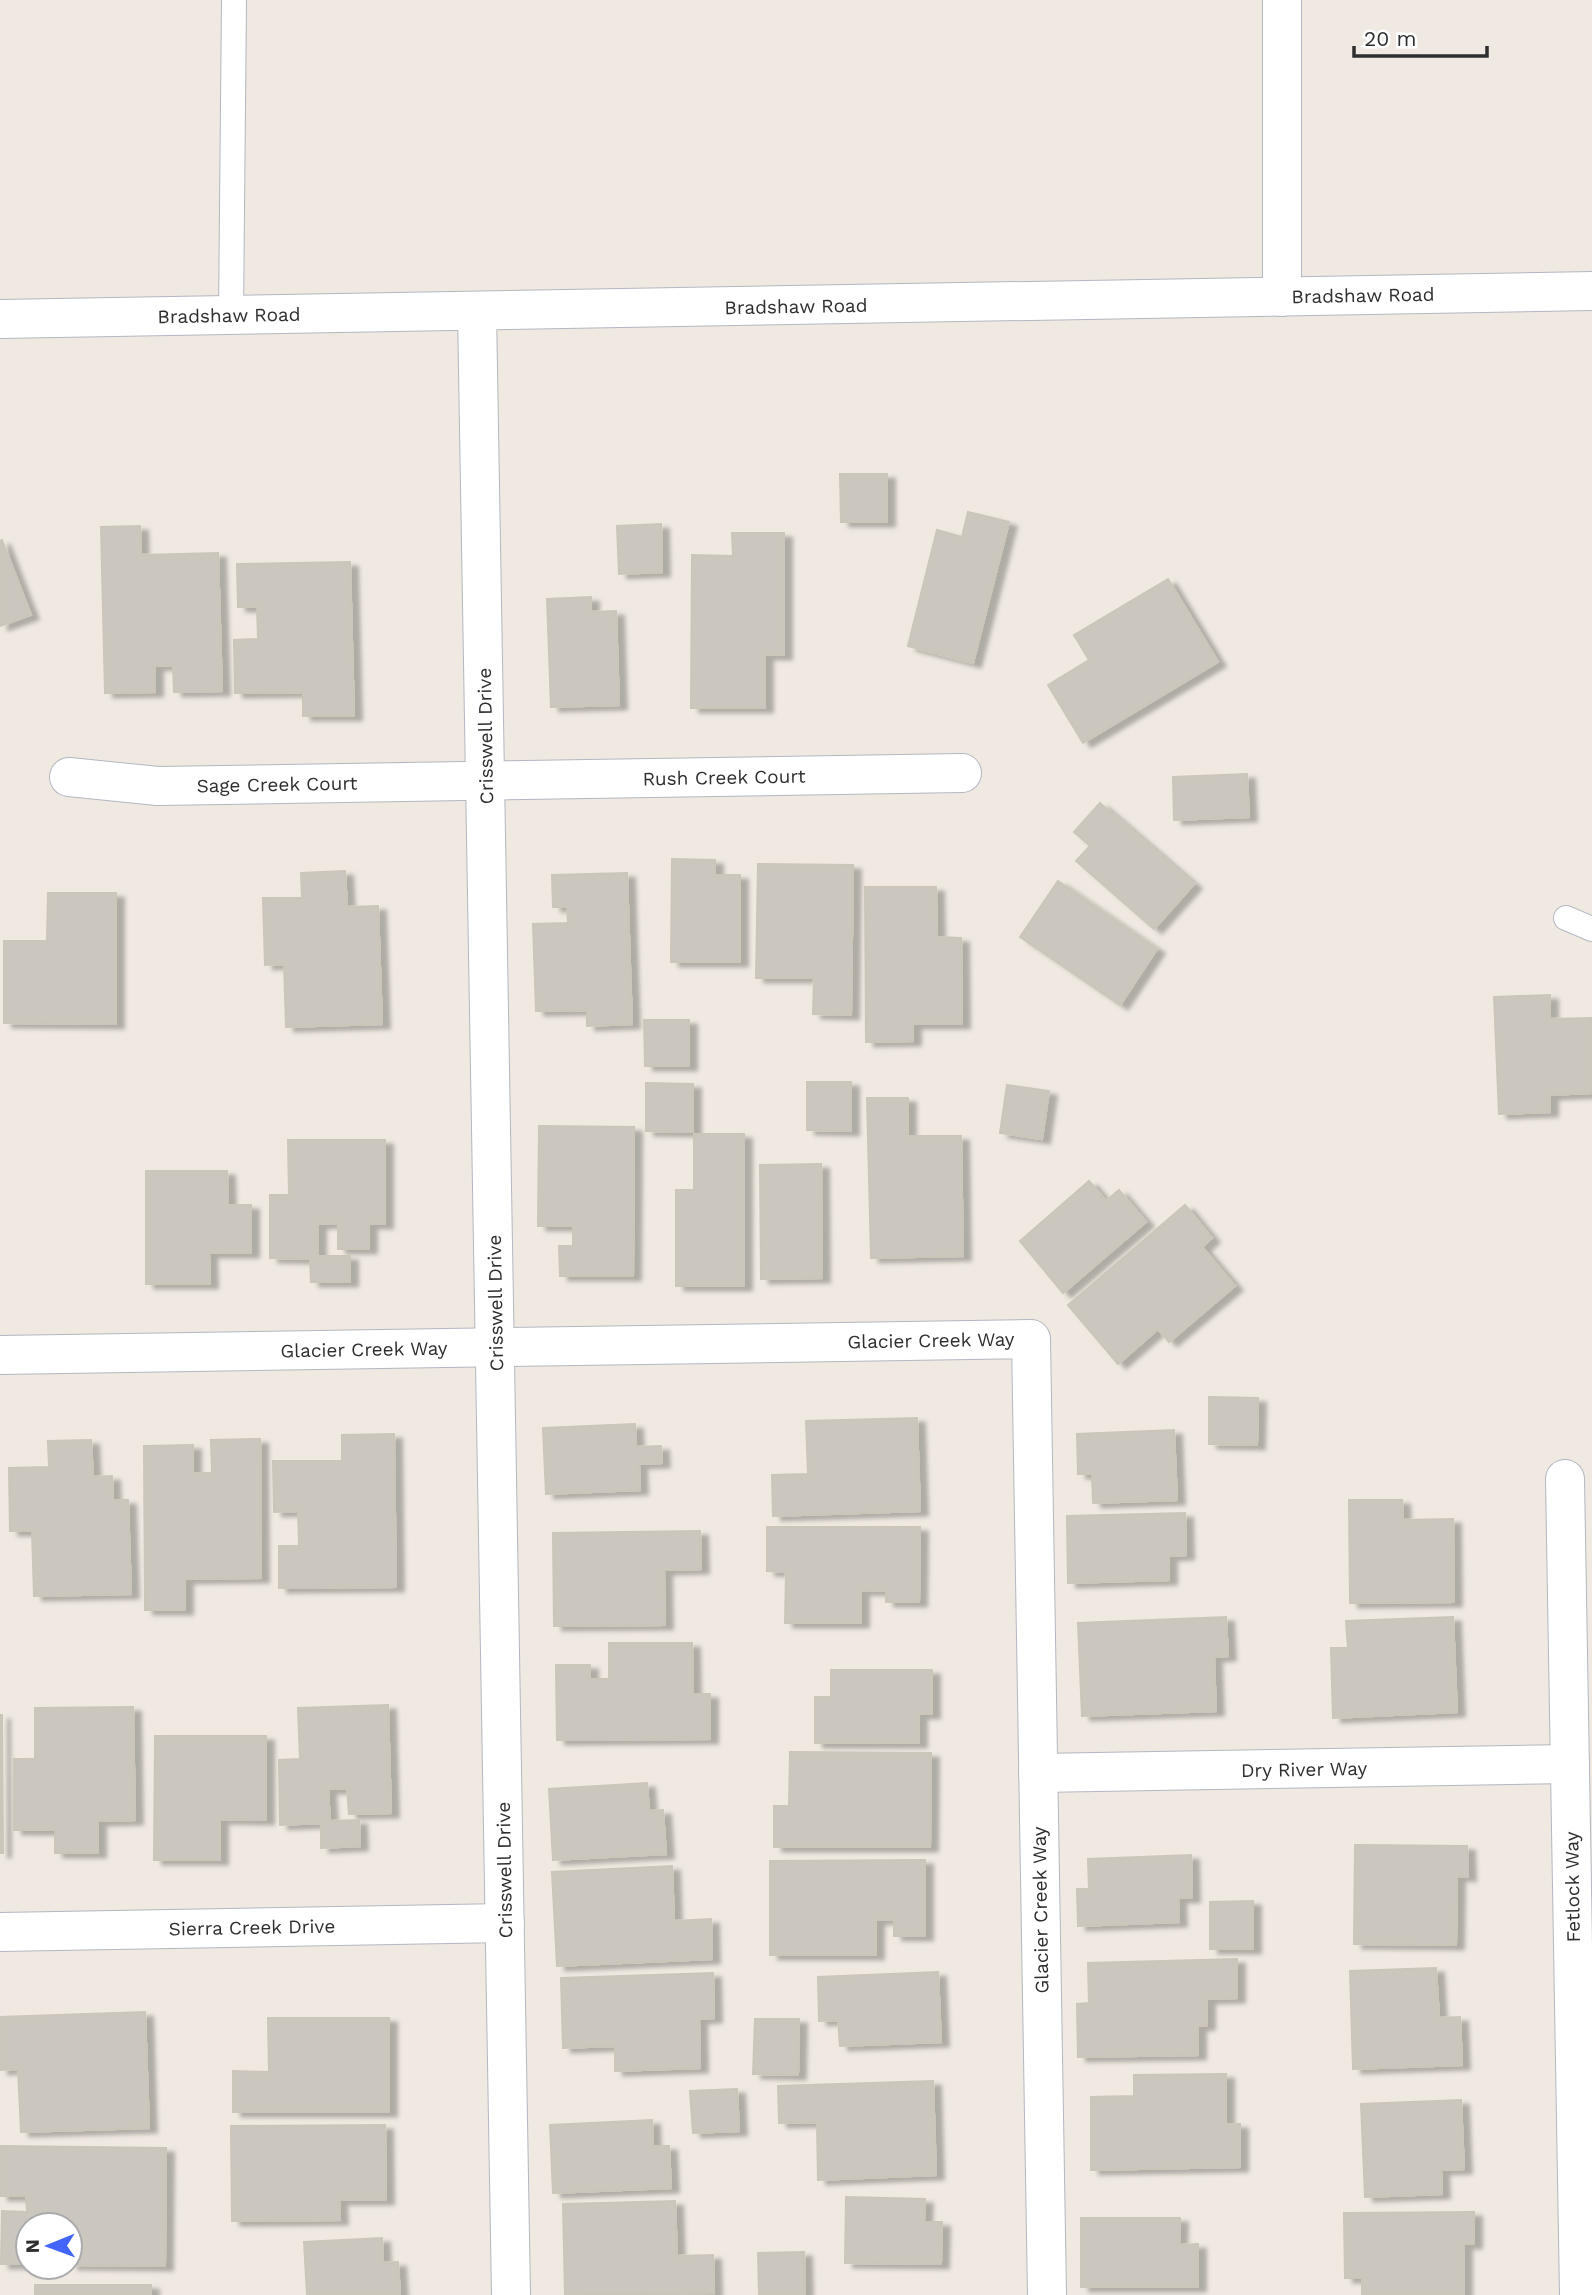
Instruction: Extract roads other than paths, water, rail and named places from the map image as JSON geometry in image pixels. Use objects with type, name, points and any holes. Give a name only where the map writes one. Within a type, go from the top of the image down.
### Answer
[{"type":"street","points":[[1282,0],[1282,297]]},
{"type":"street","name":"Bradshaw Road","points":[[0,319],[1592,291]]},
{"type":"street","name":"Crisswell Drive","points":[[477,311],[512,2295]]},
{"type":"street","name":"Rush Creek Court","points":[[486,782],[962,773]]},
{"type":"street","name":"Sage Creek Court","points":[[69,777],[158,786],[486,782]]},
{"type":"street","name":"Glacier Creek Way","points":[[0,1356],[1031,1339],[1047,2295]]},
{"type":"street","name":"Fetlock Way","points":[[1564,1479],[1579,2295]]},
{"type":"street","name":"Dry River Way","points":[[1038,1773],[1570,1765]]},
{"type":"street","name":"Sierra Creek Drive","points":[[0,1932],[505,1923]]},
{"type":"lane","points":[[231,315],[234,0]]},
{"type":"lane","points":[[1566,918],[1592,929]]}]
